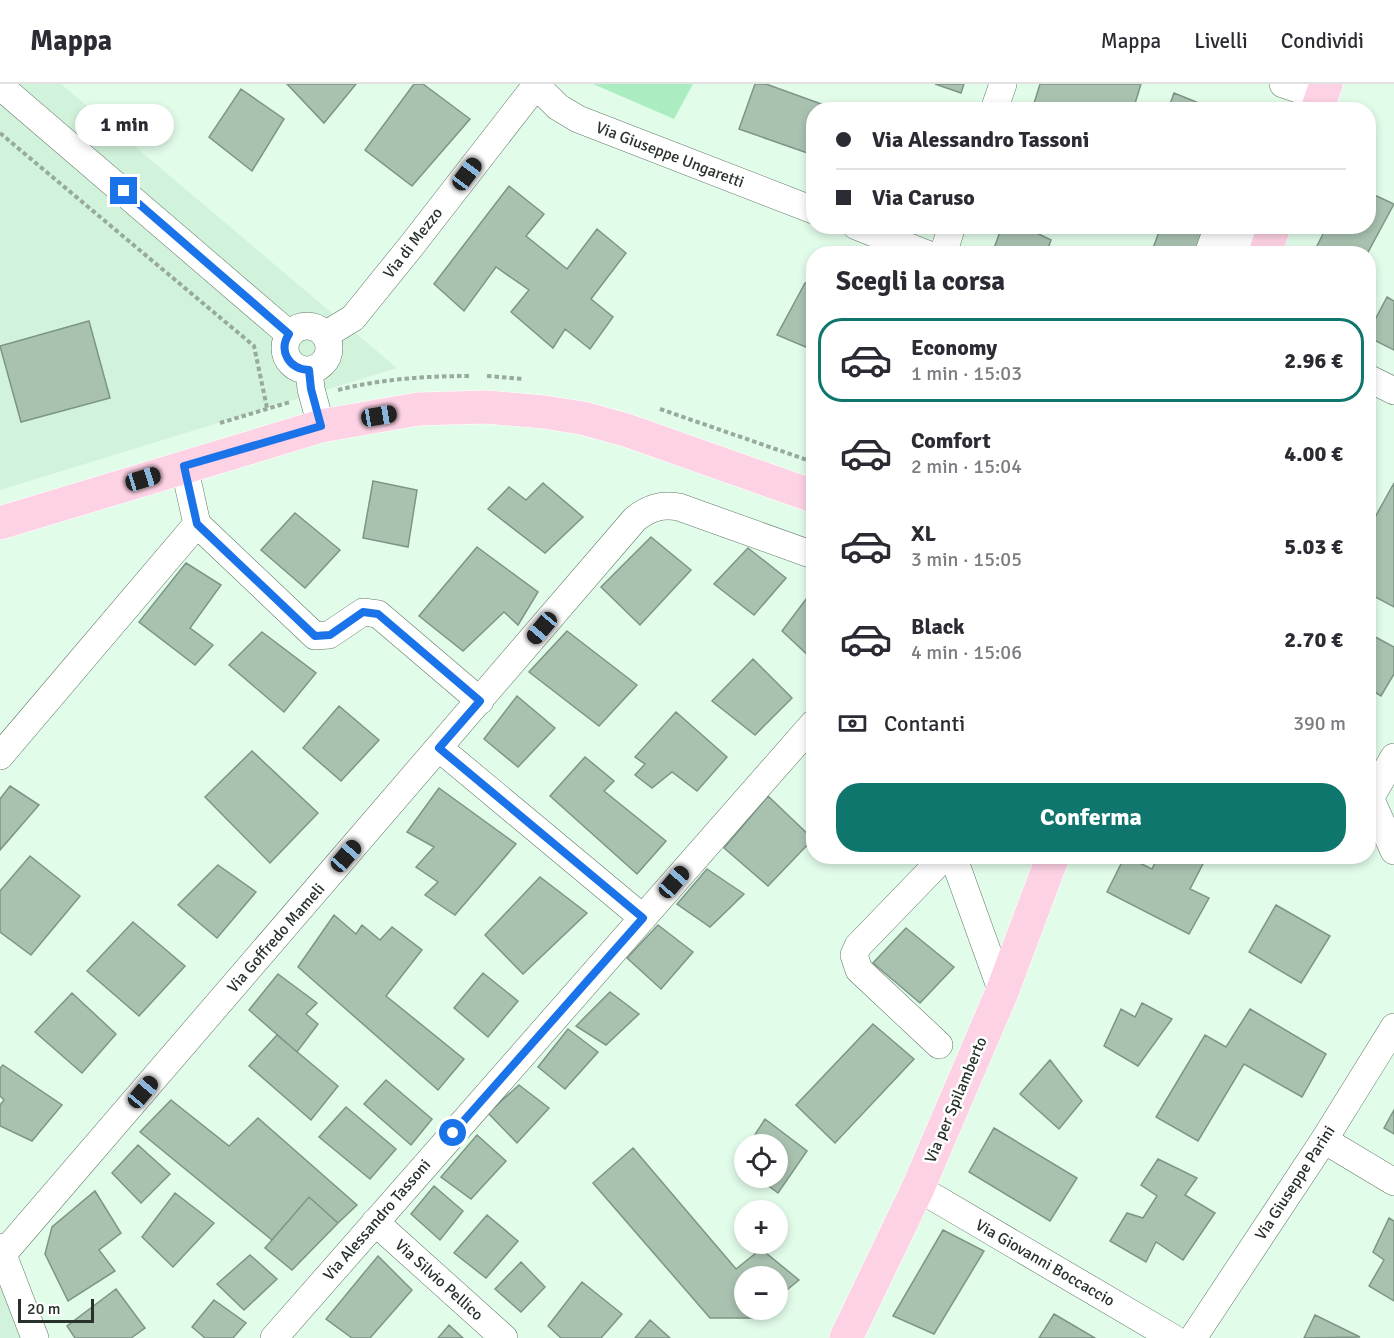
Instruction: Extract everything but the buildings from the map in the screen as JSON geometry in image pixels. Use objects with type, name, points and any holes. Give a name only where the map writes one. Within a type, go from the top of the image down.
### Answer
[{"type":"main road","points":[[0,523],[321,426],[418,409],[486,407],[582,418],[626,430],[806,494]]},
{"type":"main road","name":"Via per Spilamberto","points":[[846,1338],[918,1188],[1002,992],[1050,864]]},
{"type":"street","name":"Via Giuseppe Ungaretti","points":[[536,84],[558,108],[578,119],[806,207]]},
{"type":"street","name":"Via di Mezzo","points":[[325,335],[353,318],[536,84]]},
{"type":"street","points":[[997,102],[1003,84]]},
{"type":"street","points":[[1283,84],[1322,97]]},
{"type":"street","points":[[0,86],[289,334]]},
{"type":"street","points":[[876,234],[907,246]]},
{"type":"street","points":[[1211,246],[1215,235],[1268,244]]},
{"type":"street","points":[[301,326],[315,327],[325,335],[329,350],[322,364],[309,370],[296,368],[287,358],[284,346],[289,334],[301,326]]},
{"type":"street","points":[[309,370],[311,389],[321,426]]},
{"type":"street","points":[[1376,382],[1394,391]]},
{"type":"street","points":[[184,466],[197,524],[315,636],[330,635],[363,612],[378,614],[480,701]]},
{"type":"street","name":"Via Goffredo Mameli","points":[[1,1250],[480,701],[635,519],[655,507],[667,505],[679,507],[806,552]]},
{"type":"street","points":[[0,756],[197,524]]},
{"type":"street","name":"Via Alessandro Tassoni","points":[[274,1338],[806,732]]},
{"type":"street","points":[[439,748],[643,918]]},
{"type":"street","points":[[1376,786],[1394,758]]},
{"type":"street","points":[[1376,809],[1394,851]]},
{"type":"street","points":[[937,864],[858,946],[854,955],[859,970],[939,1045]]},
{"type":"street","points":[[956,864],[1002,992]]},
{"type":"street","name":"Via Giuseppe Parini","points":[[1193,1338],[1324,1140],[1394,1027]]},
{"type":"street","points":[[1324,1140],[1394,1182]]},
{"type":"street","name":"Via Giovanni Boccaccio","points":[[918,1188],[1173,1338]]},
{"type":"street","name":"Via Silvio Pellico","points":[[375,1222],[504,1338]]},
{"type":"street","points":[[1,1250],[35,1338]]},
{"type":"path","points":[[0,133],[254,346],[267,408]]},
{"type":"shaded area","points":[[0,84],[61,84],[397,368],[0,490]]},
{"type":"shaded area","points":[[0,1266],[27,1338],[0,1338]]},
{"type":"green space","points":[[593,84],[693,84],[674,119]]},
{"type":"route","points":[[124,191],[289,334],[284,346],[287,358],[296,368],[309,370],[311,389],[321,426],[184,466],[197,524],[315,636],[330,635],[363,612],[378,614],[480,701],[439,748],[643,918],[453,1133]]}]
